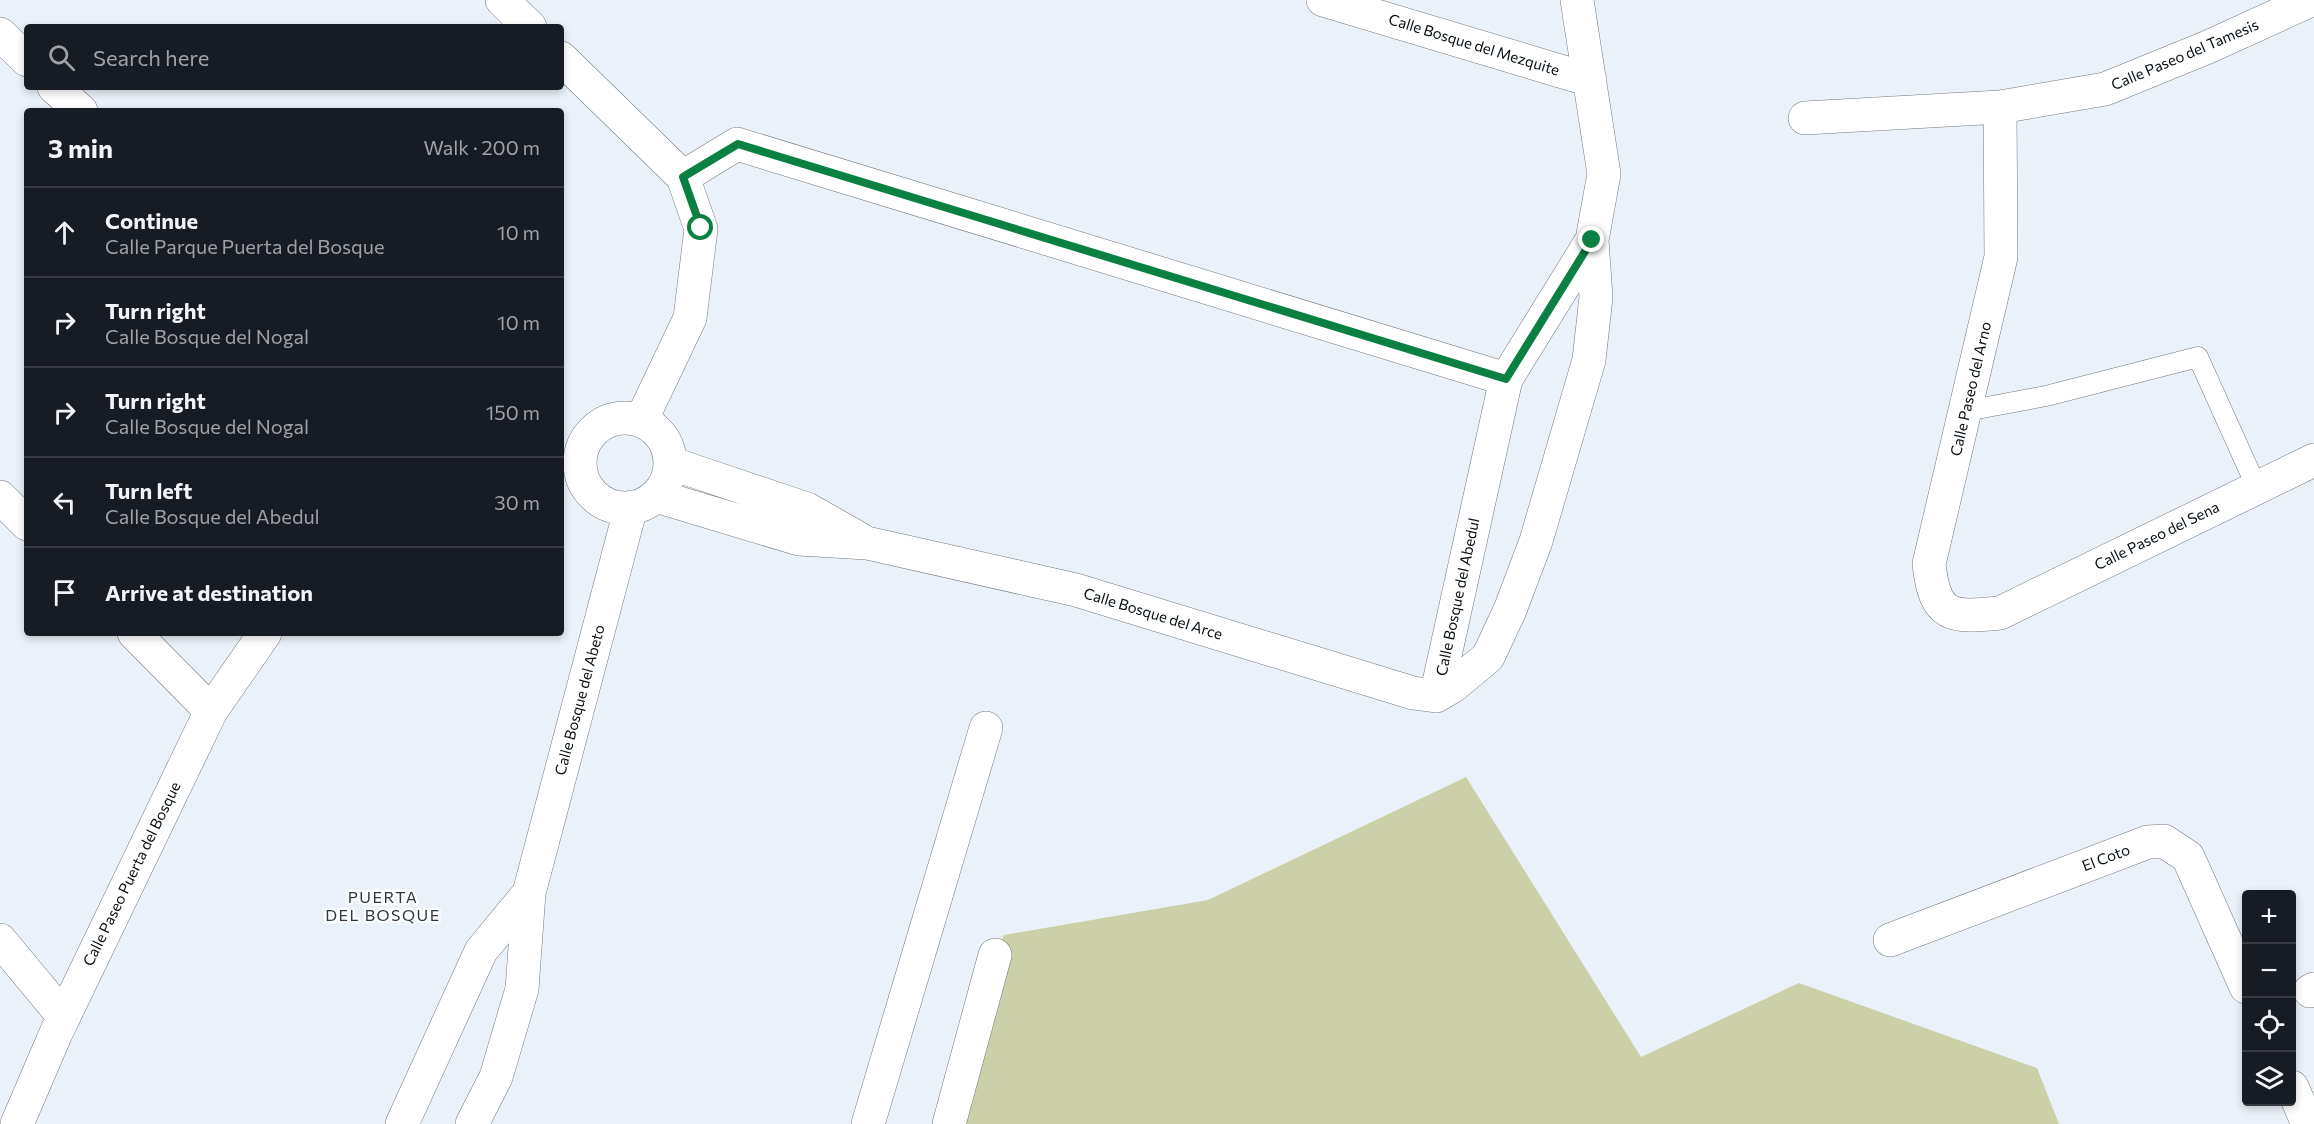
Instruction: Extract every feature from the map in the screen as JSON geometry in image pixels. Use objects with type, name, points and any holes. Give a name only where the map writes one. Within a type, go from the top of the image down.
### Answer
[{"type":"street","points":[[502,0],[527,24]]},
{"type":"street","name":"Calle Bosque del Mezquite","points":[[1323,0],[1590,80]]},
{"type":"street","name":"Calle Bosque del Abedul","points":[[1436,696],[1453,686],[1488,657],[1510,610],[1536,541],[1589,360],[1596,297],[1592,240],[1604,174],[1577,0]]},
{"type":"street","name":"Calle Paseo del Tamesis","points":[[1805,118],[2000,107],[2105,89],[2208,47],[2310,0]]},
{"type":"street","points":[[0,34],[24,57]]},
{"type":"street","points":[[564,61],[683,177],[701,228],[690,318],[641,420]]},
{"type":"street","points":[[57,90],[78,108]]},
{"type":"street","name":"Calle Paseo del Arno","points":[[2000,107],[2001,257],[1929,564],[1932,591],[1944,610],[1967,616],[2000,613]]},
{"type":"street","points":[[683,177],[738,144],[1506,379]]},
{"type":"street","name":"Calle Bosque del Abedul","points":[[1436,696],[1506,379],[1592,240]]},
{"type":"street","points":[[620,418],[641,420],[651,425],[665,442],[670,464],[666,481],[643,502],[616,507],[602,502],[591,492],[572,483],[586,439],[600,424],[620,418]]},
{"type":"street","name":"Calle Paseo del Sena","points":[[2000,613],[2314,460]]},
{"type":"street","name":"Calle Bosque del Arce","points":[[670,464],[807,509],[867,543]]},
{"type":"street","points":[[0,497],[24,521]]},
{"type":"street","name":"Calle Bosque del Arce","points":[[643,502],[799,539],[867,543],[1076,591],[1413,693],[1436,696]]},
{"type":"street","name":"Calle Bosque del Abeto","points":[[472,1124],[496,1077],[522,990],[529,893],[643,502]]},
{"type":"street","points":[[137,636],[211,711]]},
{"type":"street","name":"Calle Paseo Puerta del Bosque","points":[[17,1124],[64,1017],[211,711],[263,636]]},
{"type":"street","points":[[868,1124],[986,728]]},
{"type":"street","name":"El Coto","points":[[1890,940],[2148,842],[2164,841],[2188,857],[2242,976]]},
{"type":"street","name":"Calle Bosque del Abeto","points":[[402,1124],[481,951],[529,893]]},
{"type":"street","points":[[0,940],[64,1017]]},
{"type":"street","points":[[949,1124],[995,956]]},
{"type":"street","points":[[2296,1096],[2308,1124]]},
{"type":"lane","points":[[1966,411],[2046,396],[2198,357],[2257,488]]},
{"type":"green space","points":[[1466,777],[1641,1057],[1799,983],[2037,1068],[2059,1124],[936,1124],[1004,935],[1208,900]]},
{"type":"district","name":"PUERTA DEL BOSQUE","points":[[383,906]]},
{"type":"route","points":[[701,228],[683,177],[738,144],[1506,379],[1592,240]]}]
